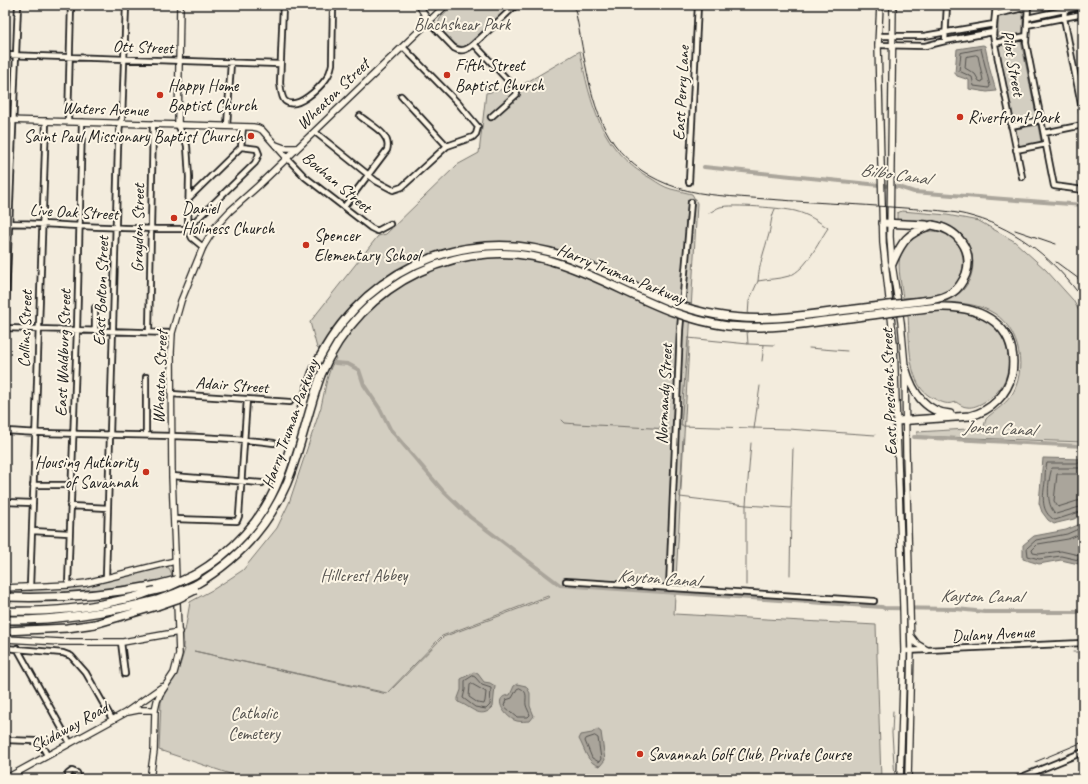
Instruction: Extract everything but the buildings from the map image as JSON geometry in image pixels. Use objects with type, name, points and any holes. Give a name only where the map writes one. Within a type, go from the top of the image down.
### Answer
[{"type":"highway","name":"Harry Truman Parkway","points":[[194,573],[215,562],[245,535],[261,514],[274,490],[284,466],[312,374],[318,361],[341,323],[361,302],[395,275],[448,252],[463,249],[492,246],[535,248],[549,251],[577,261],[653,296],[690,309],[730,317],[769,319],[930,300],[948,295],[957,289],[965,277],[968,264],[967,253],[964,245],[954,234],[944,228],[932,225],[883,223]]},
{"type":"highway","points":[[892,264],[898,249],[905,239],[914,232],[932,225]]},
{"type":"highway","name":"Harry Truman Parkway","points":[[157,603],[195,587],[223,571],[238,557],[275,506],[287,482],[321,375],[332,351],[348,328],[367,308],[388,290],[412,275],[437,264],[464,257],[492,254],[520,255],[547,260],[574,268],[662,309],[701,321],[729,326],[784,326],[940,307],[955,307],[969,310],[989,317],[1004,332],[1012,351],[1013,358],[1012,374],[1009,386],[997,402],[981,413],[970,416]]},
{"type":"highway","points":[[905,367],[912,387],[926,404],[935,410],[946,414],[970,416]]},
{"type":"highway","points":[[897,421],[970,416]]},
{"type":"highway","points":[[5,597],[69,597],[108,594],[157,585],[194,573]]},
{"type":"highway","points":[[5,611],[48,611],[75,609],[116,601],[166,588],[194,573]]},
{"type":"highway","points":[[5,620],[49,620],[76,617],[157,603]]},
{"type":"highway","points":[[5,631],[67,628],[95,624],[157,603]]},
{"type":"main road","points":[[178,125],[180,5]]},
{"type":"main road","points":[[419,5],[429,22]]},
{"type":"main road","name":"Wheaton Street","points":[[165,685],[174,673],[179,654],[172,476],[172,333],[182,301],[203,247],[220,221],[315,132],[446,5]]},
{"type":"main road","name":"East President Street","points":[[880,5],[878,45],[884,260],[894,344],[903,609],[904,650],[901,708],[900,779]]},
{"type":"main road","name":"East President Street","points":[[893,5],[891,224],[892,264],[901,322],[905,367],[911,636],[908,779]]},
{"type":"main road","name":"Waters Avenue","points":[[5,120],[253,127]]},
{"type":"main road","name":"Bouhan Street","points":[[253,127],[262,130],[287,158]]},
{"type":"main road","points":[[275,145],[284,148],[297,148]]},
{"type":"main road","points":[[5,588],[86,583],[175,561]]},
{"type":"main road","points":[[5,640],[121,642],[179,632]]},
{"type":"main road","points":[[911,636],[917,644],[927,650]]},
{"type":"main road","points":[[150,779],[154,751],[155,710],[160,694],[165,685]]},
{"type":"main road","name":"Skidaway Road","points":[[5,779],[125,712],[165,685]]},
{"type":"main road","points":[[138,704],[155,710]]},
{"type":"main road","points":[[901,708],[903,733],[905,738],[908,740]]},
{"type":"main road","name":"Skidaway Road","points":[[125,712],[155,710]]},
{"type":"street","points":[[18,5],[7,223],[5,326],[172,333]]},
{"type":"street","points":[[68,121],[71,57],[71,5]]},
{"type":"street","name":"East Bolton Street","points":[[106,578],[116,227],[126,5]]},
{"type":"street","points":[[283,5],[280,83],[285,100],[291,103],[302,101],[326,79],[331,68],[333,5]]},
{"type":"street","points":[[429,22],[458,51],[469,48],[516,5]]},
{"type":"street","name":"East Perry Lane","points":[[689,182],[698,5]]},
{"type":"street","points":[[945,41],[947,5]]},
{"type":"street","name":"Pilot Street","points":[[996,5],[993,32],[1022,177]]},
{"type":"street","points":[[996,14],[1028,6],[1026,43],[1054,186],[1083,190]]},
{"type":"street","points":[[1027,18],[1064,8],[1083,6]]},
{"type":"street","points":[[1064,8],[1064,18],[1083,114]]},
{"type":"street","points":[[1027,25],[1083,14]]},
{"type":"street","points":[[879,36],[919,37],[994,24]]},
{"type":"street","points":[[878,45],[925,46],[993,32]]},
{"type":"street","points":[[995,43],[1026,36]]},
{"type":"street","points":[[474,44],[516,89],[517,94],[491,117]]},
{"type":"street","points":[[315,132],[388,189],[393,190],[397,190],[402,187],[447,146],[473,137],[476,134],[478,127],[458,102],[403,47]]},
{"type":"street","name":"Ott Street","points":[[5,55],[280,64]]},
{"type":"street","points":[[228,126],[231,62]]},
{"type":"street","points":[[400,96],[447,146]]},
{"type":"street","points":[[344,207],[387,150],[388,146],[386,136],[360,116]]},
{"type":"street","points":[[1011,126],[1040,120]]},
{"type":"street","name":"Collins Street","points":[[30,587],[46,121]]},
{"type":"street","name":"East Waldburg Street","points":[[68,585],[77,330],[82,122]]},
{"type":"street","name":"Graydon Street","points":[[150,332],[153,124]]},
{"type":"street","points":[[178,125],[187,146],[189,198],[188,227],[192,238],[203,247]]},
{"type":"street","points":[[1044,133],[1083,125]]},
{"type":"street","points":[[189,198],[241,147],[243,127]]},
{"type":"street","points":[[1016,150],[1046,144]]},
{"type":"street","points":[[188,227],[255,163],[259,154],[257,149],[241,147]]},
{"type":"street","name":"Bouhan Street","points":[[287,158],[305,177],[377,231],[390,224]]},
{"type":"street","name":"Normandy Street","points":[[669,588],[680,330],[691,202]]},
{"type":"street","name":"Live Oak Street","points":[[7,223],[42,223],[151,230],[188,227]]},
{"type":"street","points":[[95,308],[95,330]]},
{"type":"street","points":[[146,377],[146,435]]},
{"type":"street","name":"Adair Street","points":[[171,394],[290,402]]},
{"type":"street","points":[[174,519],[237,522],[239,516],[242,481],[247,400]]},
{"type":"street","points":[[5,431],[245,439],[274,443]]},
{"type":"street","points":[[172,476],[262,483]]},
{"type":"street","points":[[33,484],[71,485]]},
{"type":"street","points":[[5,502],[33,503]]},
{"type":"street","points":[[70,506],[108,508]]},
{"type":"street","points":[[32,531],[69,533]]},
{"type":"street","points":[[566,581],[874,601]]},
{"type":"street","points":[[121,642],[125,674]]},
{"type":"street","name":"Dulany Avenue","points":[[904,650],[1083,643]]},
{"type":"street","points":[[5,648],[63,653],[71,656],[86,673],[112,719]]},
{"type":"street","points":[[18,648],[70,743]]},
{"type":"street","points":[[5,740],[40,742],[47,755]]},
{"type":"street","points":[[1017,779],[1083,752]]},
{"type":"street","points":[[69,779],[68,774],[72,771],[77,773],[78,779]]},
{"type":"green space","name":"Blachshear Park","points":[[453,5],[511,5],[466,46],[462,46],[450,41],[438,27],[439,21],[445,12]]},
{"type":"green space","points":[[1020,12],[1023,14],[1023,33],[1001,38],[998,36],[998,17]]},
{"type":"green space","points":[[1021,41],[1037,119],[1013,123],[998,46]]},
{"type":"green space","points":[[580,51],[588,89],[601,124],[609,140],[621,155],[635,168],[661,185],[692,194],[697,203],[674,614],[876,625],[881,779],[245,779],[159,750],[161,702],[167,689],[177,674],[185,649],[183,631],[185,631],[190,602],[214,589],[243,570],[277,528],[289,503],[321,407],[327,379],[336,358],[317,348],[310,322],[378,236],[386,234],[457,165],[479,153],[486,93],[522,85]],"holes":[[[548,596],[550,597],[443,637],[387,694],[194,651],[387,693],[442,636]]]},
{"type":"green space","points":[[1038,125],[1041,142],[1019,147],[1015,131],[1016,129]]},
{"type":"green space","points":[[902,211],[947,215],[979,221],[1014,241],[1046,270],[1073,300],[1083,318],[1083,442],[917,436],[917,432],[984,428],[986,419],[1006,402],[1014,391],[1020,369],[1020,358],[1013,335],[1000,317],[990,311],[974,305],[945,302],[963,290],[969,281],[972,272],[973,262],[971,252],[968,243],[962,235],[955,229],[940,222],[928,220],[897,221],[897,213]]},
{"type":"green space","points":[[927,231],[938,231],[953,238],[962,252],[963,269],[956,284],[944,293],[927,297],[903,298],[899,267],[902,249],[907,242],[915,236]]},
{"type":"green space","points":[[936,311],[965,312],[981,317],[992,325],[1001,335],[1006,347],[1008,359],[1007,372],[1003,384],[995,394],[974,407],[966,407],[956,402],[948,403],[935,399],[926,393],[919,385],[914,374],[911,363],[908,315]]},
{"type":"green space","points":[[163,567],[169,568],[172,577],[132,587],[89,593],[47,595],[5,594],[5,590],[87,585]]},
{"type":"water","points":[[983,45],[985,46],[996,91],[987,92],[969,89],[969,80],[957,76],[955,73],[957,49]]},
{"type":"water","points":[[1043,458],[1083,459],[1083,514],[1074,519],[1054,524],[1048,520],[1042,512],[1039,503]]},
{"type":"water","points":[[1083,523],[1083,565],[1061,560],[1039,564],[1023,559],[1023,545],[1034,536],[1066,530]]},
{"type":"water","points":[[474,672],[478,674],[484,682],[495,686],[493,707],[484,713],[480,713],[458,702],[461,690],[461,679]]},
{"type":"water","points":[[517,684],[526,686],[530,693],[530,706],[534,716],[530,721],[519,721],[513,719],[508,716],[502,708],[501,699],[504,696],[510,695],[514,686]]},
{"type":"water","points":[[597,729],[601,732],[605,760],[600,766],[596,765],[589,759],[579,739],[581,735],[592,733]]},
{"type":"waterway","name":"Bilbo Canal","points":[[704,167],[899,187],[914,192],[1083,205]]},
{"type":"waterway","points":[[709,213],[719,207],[726,206],[780,209],[804,214],[828,228],[806,262],[795,273],[785,277],[758,281],[761,263],[775,209]]},
{"type":"waterway","points":[[748,316],[749,301],[758,281]]},
{"type":"waterway","points":[[747,331],[748,344],[688,338],[681,426],[788,429],[875,435]]},
{"type":"waterway","points":[[748,344],[774,345]]},
{"type":"waterway","points":[[762,361],[764,345]]},
{"type":"waterway","points":[[809,348],[847,351]]},
{"type":"waterway","name":"Kayton Canal","points":[[335,363],[348,364],[359,370],[364,385],[380,409],[390,429],[443,491],[470,517],[560,585],[884,608],[957,609],[985,612],[1077,612]]},
{"type":"waterway","points":[[754,429],[760,386]]},
{"type":"waterway","points":[[562,420],[565,423],[670,429]]},
{"type":"waterway","name":"Jones Canal","points":[[914,437],[1083,446]]},
{"type":"waterway","points":[[683,438],[680,497],[746,505],[751,443]]},
{"type":"waterway","points":[[746,585],[746,505],[791,508],[793,448]]},
{"type":"waterway","points":[[790,575],[791,509]]},
{"type":"waterway","points":[[1073,652],[1083,652]]},
{"type":"waterway","points":[[893,711],[892,733],[895,779]]},
{"type":"railway","points":[[574,5],[591,89],[602,121],[609,136],[620,152],[634,165],[650,176],[677,188],[688,191],[731,197],[940,211],[974,217],[1006,230],[1035,249],[1061,272],[1083,299]]},
{"type":"railway","points":[[1015,230],[1056,244]]},
{"type":"railway","points":[[1056,262],[1083,282]]},
{"type":"railway","points":[[1035,762],[1083,742]]},
{"type":"place","name":"Fifth Street Baptist Church","points":[[447,75]]},
{"type":"place","name":"Happy Home Baptist Church","points":[[160,95]]},
{"type":"place","name":"Riverfront Park","points":[[960,117]]},
{"type":"place","name":"Saint Paul Missionary Baptist Church","points":[[251,136]]},
{"type":"place","name":"Daniel Holiness Church","points":[[174,218]]},
{"type":"place","name":"Spencer Elementary School","points":[[306,245]]},
{"type":"place","name":"Housing Authority of Savannah","points":[[146,472]]},
{"type":"place","name":"Savannah Golf Club, Private Course","points":[[640,754]]},
{"type":"park label","name":"Hillcrest Abbey","points":[[364,575]]},
{"type":"park label","name":"Catholic Cemetery","points":[[254,723]]}]
